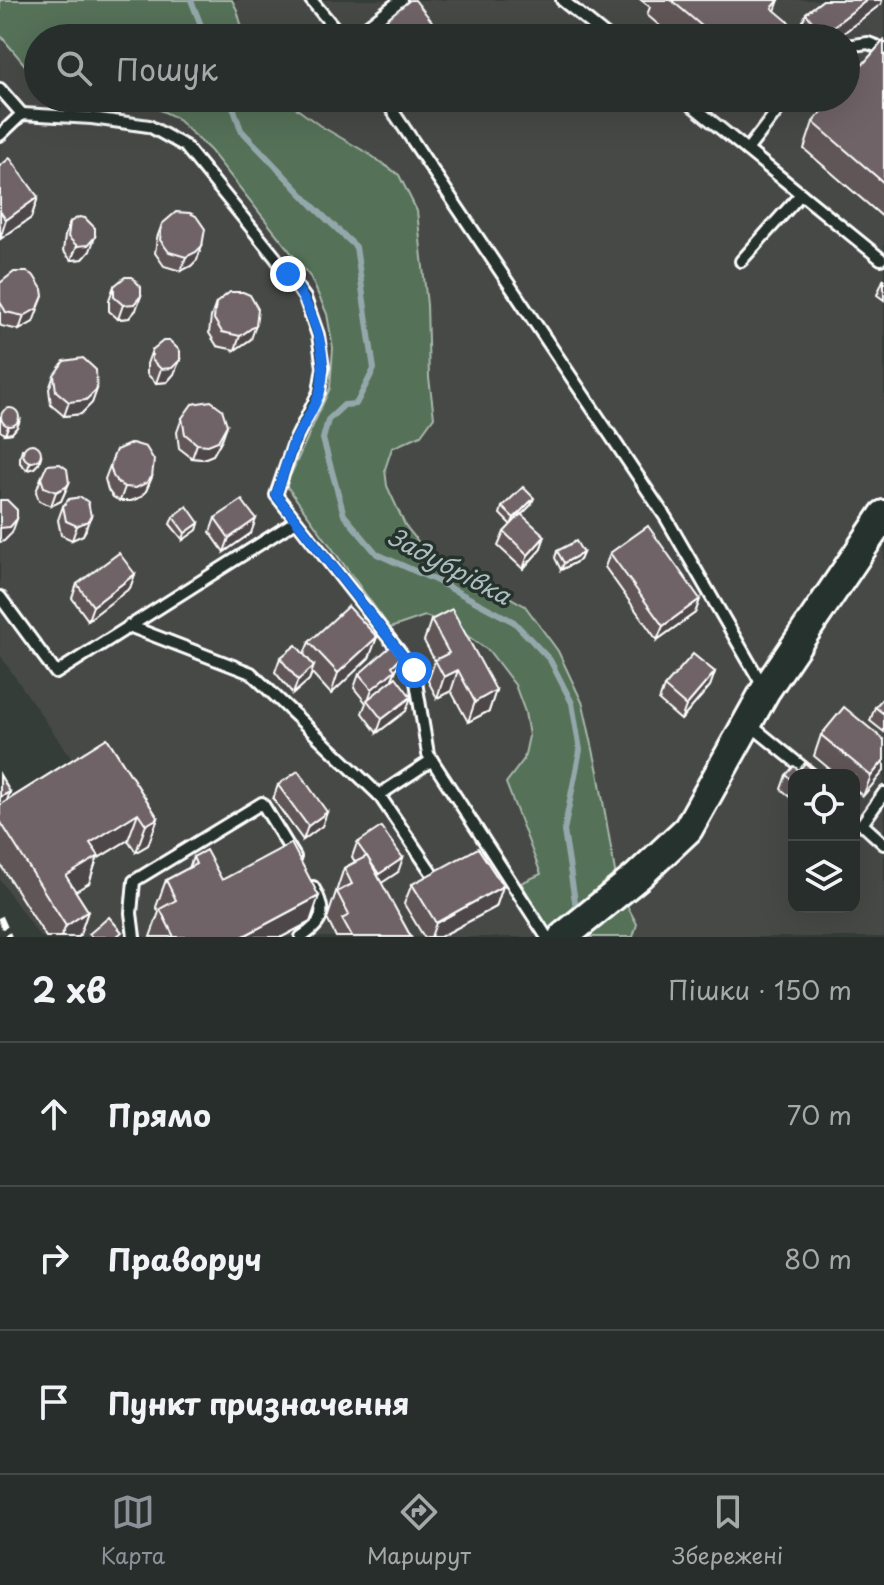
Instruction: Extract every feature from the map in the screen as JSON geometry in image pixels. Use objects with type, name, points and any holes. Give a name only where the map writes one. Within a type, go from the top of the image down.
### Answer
[{"type":"main road","points":[[563,937],[638,876],[688,829],[765,691],[884,515]]},
{"type":"lane","points":[[311,0],[331,24]]},
{"type":"lane","points":[[370,24],[401,0]]},
{"type":"lane","points":[[562,0],[592,24]]},
{"type":"lane","points":[[860,44],[868,43],[884,49]]},
{"type":"lane","points":[[0,89],[22,114],[92,118],[149,126],[185,146],[305,298],[318,335],[323,367],[319,392],[293,445],[276,495],[414,670],[428,754],[549,937]]},
{"type":"lane","points":[[393,112],[666,518],[720,607],[765,691]]},
{"type":"lane","points":[[700,112],[881,259]]},
{"type":"lane","points":[[747,150],[776,112]]},
{"type":"lane","points":[[0,135],[22,114]]},
{"type":"lane","points":[[741,261],[801,194]]},
{"type":"lane","points":[[0,597],[56,673],[296,521]]},
{"type":"lane","points":[[129,626],[251,673],[379,795],[436,879]]},
{"type":"lane","points":[[748,723],[805,769]]},
{"type":"lane","points":[[379,795],[432,760]]},
{"type":"lane","points":[[860,818],[884,793]]},
{"type":"lane","points":[[134,937],[131,913],[134,881],[262,803],[300,865]]},
{"type":"lane","points":[[860,822],[884,844]]},
{"type":"lane","points":[[477,857],[490,850]]},
{"type":"lane","points":[[425,885],[449,871]]},
{"type":"lane","points":[[304,936],[315,928],[323,910],[322,902],[307,877]]},
{"type":"shaded area","points":[[232,0],[884,0],[884,937],[633,937],[637,924],[618,889],[583,704],[558,651],[525,606],[425,550],[405,525],[387,486],[385,469],[392,448],[421,435],[434,416],[417,211],[399,175],[301,112],[860,112],[860,24],[240,24]]},
{"type":"shaded area","points":[[0,35],[24,64],[24,112],[165,112],[175,117],[210,150],[311,278],[327,314],[333,348],[330,388],[286,485],[425,616],[450,624],[489,651],[515,685],[525,712],[529,736],[524,759],[506,783],[541,874],[522,884],[554,937],[40,937],[0,880],[0,810],[73,761],[0,655]]},
{"type":"green space","points":[[0,0],[232,0],[241,24],[24,24],[24,64],[0,35]]},
{"type":"green space","points":[[165,112],[301,112],[399,175],[417,211],[434,417],[421,435],[392,448],[385,469],[387,486],[405,525],[425,550],[525,606],[558,651],[583,704],[618,889],[637,924],[633,937],[554,937],[521,883],[541,874],[506,783],[524,759],[529,736],[525,712],[515,685],[489,651],[450,624],[425,616],[390,628],[286,485],[330,388],[333,348],[327,314],[311,278],[210,150],[175,117]]},
{"type":"building","points":[[410,0],[415,0],[434,24],[380,24]]},
{"type":"building","points":[[671,0],[779,0],[772,8],[791,24],[699,24]]},
{"type":"building","points":[[823,0],[867,0],[836,24],[814,24],[806,13]]},
{"type":"building","points":[[884,40],[884,183],[813,122],[822,112],[860,112],[860,68]]},
{"type":"building","points":[[10,158],[38,197],[6,220],[0,211],[0,166]]},
{"type":"building","points":[[176,212],[196,216],[205,229],[202,246],[186,257],[169,252],[160,240],[162,224]]},
{"type":"building","points":[[79,217],[85,218],[95,228],[95,237],[88,245],[77,246],[68,237],[70,222]]},
{"type":"building","points":[[14,272],[27,272],[34,276],[42,289],[43,296],[38,308],[24,316],[6,312],[0,302],[0,283]]},
{"type":"building","points":[[125,277],[132,277],[141,287],[141,296],[134,304],[123,305],[114,297],[114,286]]},
{"type":"building","points":[[230,292],[250,295],[258,309],[256,325],[240,336],[222,332],[214,319],[216,303]]},
{"type":"building","points":[[163,341],[170,341],[180,351],[180,360],[172,368],[161,369],[152,360],[152,350]]},
{"type":"building","points":[[83,358],[96,370],[97,389],[86,400],[69,402],[56,391],[54,375],[64,361]]},
{"type":"building","points":[[211,401],[222,409],[227,425],[218,441],[208,445],[197,444],[185,434],[182,418],[192,404]]},
{"type":"building","points":[[6,408],[14,408],[19,417],[17,424],[6,426],[1,421],[1,413]]},
{"type":"building","points":[[132,443],[146,447],[154,460],[152,477],[136,488],[118,483],[110,465],[116,450]]},
{"type":"building","points":[[28,444],[36,444],[41,453],[39,460],[28,462],[23,457],[23,449]]},
{"type":"building","points":[[60,464],[67,469],[69,483],[56,492],[44,487],[41,478],[47,465]]},
{"type":"building","points":[[523,487],[534,498],[514,518],[502,507]]},
{"type":"building","points":[[81,497],[88,502],[91,516],[77,526],[66,521],[63,506],[69,499]]},
{"type":"building","points":[[0,500],[7,500],[17,510],[17,519],[10,527],[0,528]]},
{"type":"building","points":[[242,500],[256,519],[229,538],[215,518]]},
{"type":"building","points":[[187,506],[199,523],[185,533],[173,517]]},
{"type":"building","points":[[521,514],[545,536],[528,555],[504,532]]},
{"type":"building","points":[[648,526],[700,599],[663,626],[610,553]]},
{"type":"building","points":[[576,541],[583,553],[564,563],[557,551]]},
{"type":"building","points":[[119,553],[135,574],[93,606],[77,584]]},
{"type":"building","points":[[348,606],[377,637],[338,673],[309,642]]},
{"type":"building","points":[[452,609],[496,690],[475,702],[458,670],[444,677],[435,660],[449,653],[431,620]]},
{"type":"building","points":[[296,645],[314,666],[298,680],[280,658]]},
{"type":"building","points":[[391,646],[401,657],[392,666],[395,670],[372,689],[359,674]]},
{"type":"building","points":[[693,654],[715,672],[686,706],[664,687]]},
{"type":"building","points":[[396,677],[411,697],[382,719],[367,700]]},
{"type":"building","points":[[884,697],[884,714],[875,707]]},
{"type":"building","points":[[844,707],[884,740],[884,760],[871,776],[821,735]]},
{"type":"building","points":[[107,738],[158,818],[146,825],[138,813],[90,843],[99,856],[66,876],[88,911],[66,926],[0,821],[0,805]]},
{"type":"building","points":[[298,771],[327,812],[308,826],[278,785]]},
{"type":"building","points":[[0,775],[10,792],[0,797]]},
{"type":"building","points":[[381,827],[403,858],[379,874],[357,843]]},
{"type":"building","points":[[291,843],[319,896],[242,937],[174,937],[160,909],[176,900],[166,880],[196,864],[193,857],[206,850],[222,880]]},
{"type":"building","points":[[478,848],[503,886],[436,923],[412,884]]},
{"type":"building","points":[[367,856],[411,937],[352,937],[342,919],[349,915],[337,892],[352,884],[344,868]]},
{"type":"building","points":[[109,917],[122,932],[116,937],[92,937],[89,934]]},
{"type":"waterway","name":"Задубрівка","points":[[191,0],[200,24]]},
{"type":"waterway","name":"Задубрівка","points":[[235,112],[241,130],[356,247],[374,369],[356,404],[344,405],[328,420],[323,439],[344,515],[377,554],[437,581],[514,622],[550,660],[572,703],[580,750],[564,831],[577,914]]},
{"type":"railway","points":[[0,917],[9,937]]},
{"type":"route","points":[[288,274],[305,298],[318,335],[323,367],[319,392],[293,445],[276,495],[414,670]]}]
